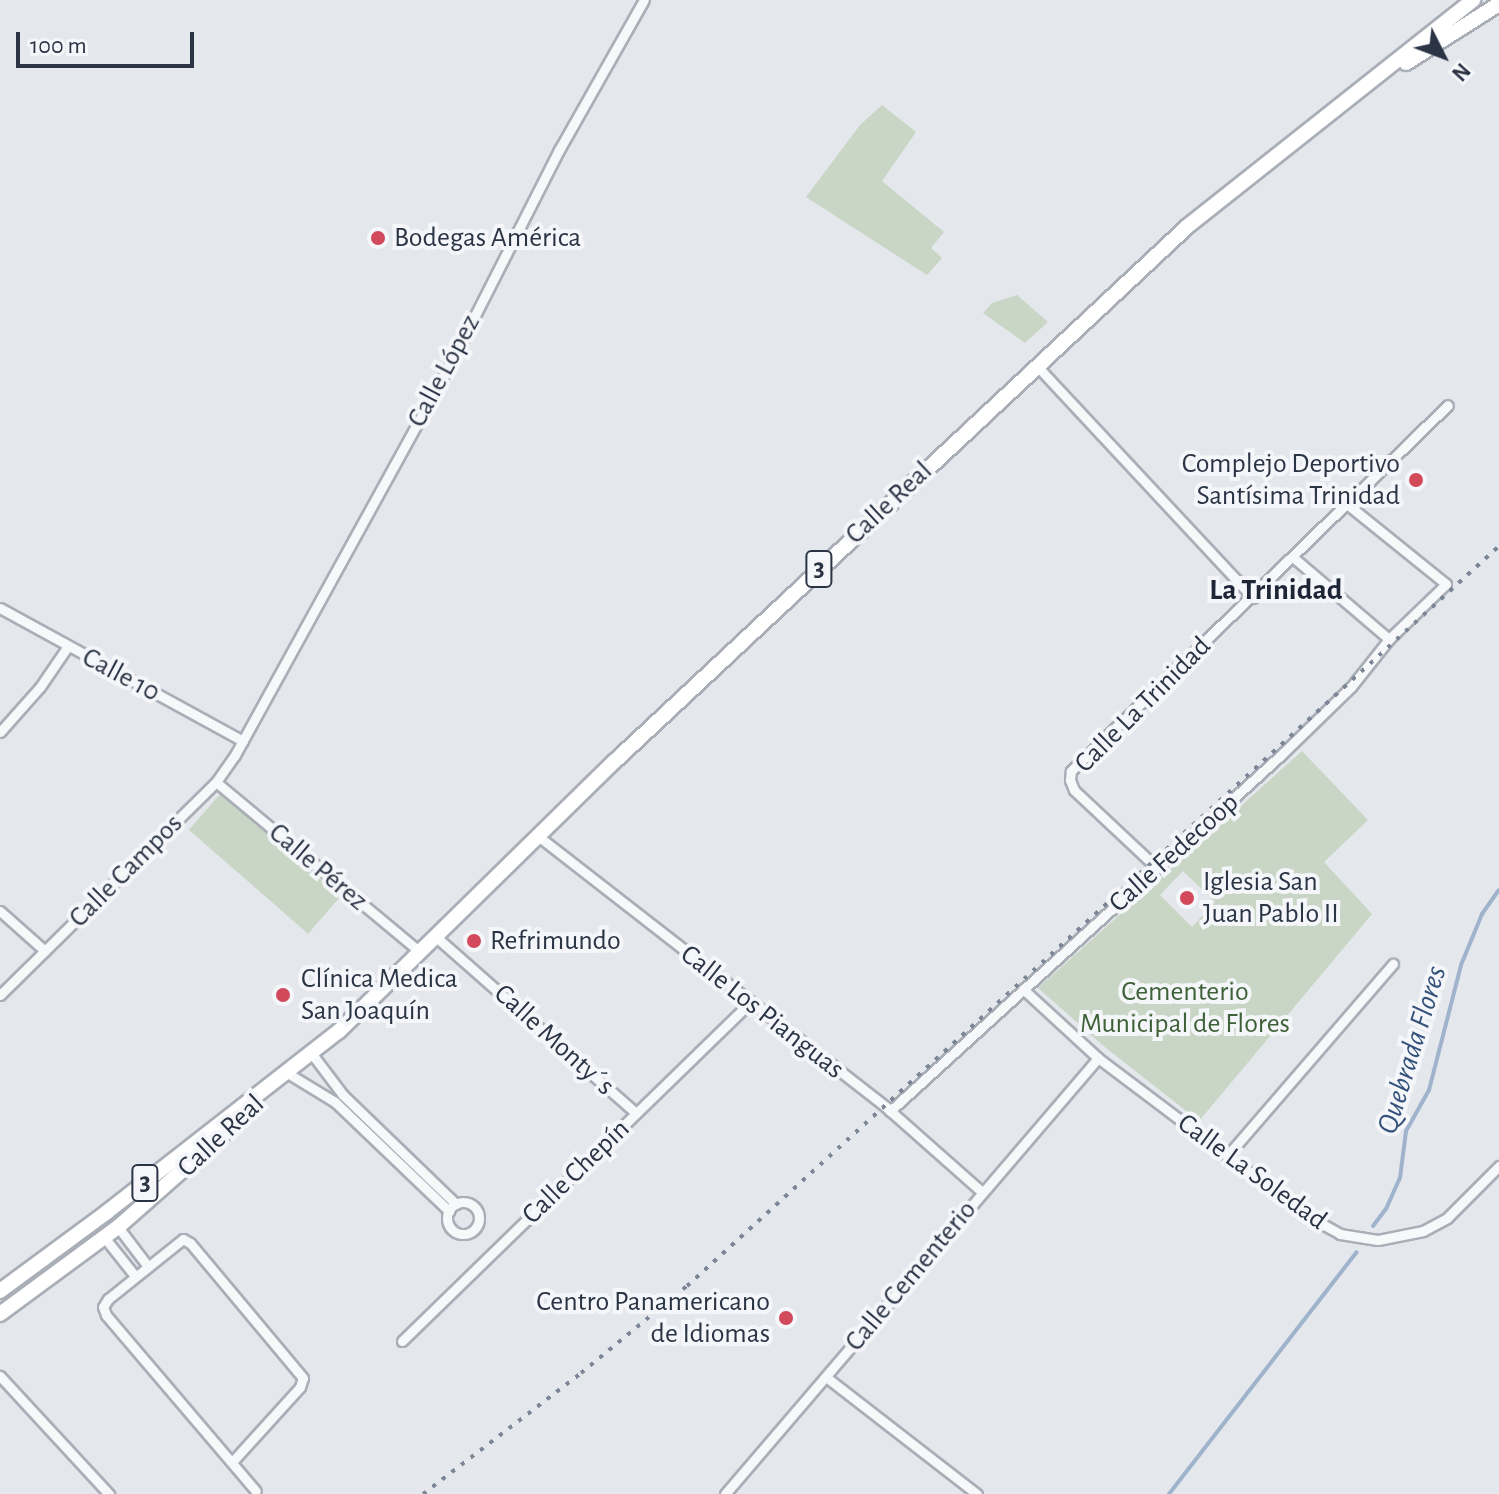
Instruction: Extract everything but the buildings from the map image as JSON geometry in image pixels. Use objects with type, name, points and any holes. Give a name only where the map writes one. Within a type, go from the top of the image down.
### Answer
[{"type":"main road","name":"Calle Real","points":[[0,1314],[118,1227],[193,1164],[1188,226],[1473,0]]},
{"type":"main road","name":"Calle Real","points":[[1368,86],[1498,4]]},
{"type":"main road","name":"Calle Real","points":[[0,1298],[5,1287],[289,1074]]},
{"type":"street","name":"Calle López","points":[[243,741],[458,349],[559,150],[644,0]]},
{"type":"street","points":[[1037,366],[1253,598],[1448,405]]},
{"type":"street","name":"Calle Fedecoop","points":[[890,1111],[1323,715],[1389,639],[1446,584],[1347,504]]},
{"type":"street","points":[[1294,558],[1389,639]]},
{"type":"street","name":"Calle La Trinidad","points":[[1157,868],[1074,790],[1071,771],[1253,598]]},
{"type":"street","name":"Calle 10","points":[[0,608],[243,741]]},
{"type":"street","points":[[0,732],[40,687],[68,646]]},
{"type":"street","name":"Calle Campos","points":[[0,995],[216,782],[243,741]]},
{"type":"street","name":"Calle Pérez","points":[[216,782],[420,952]]},
{"type":"street","name":"Calle Los Pianguas","points":[[538,836],[749,1004],[890,1111],[982,1192]]},
{"type":"street","points":[[0,911],[45,951]]},
{"type":"street","name":"Calle Monty´s","points":[[435,936],[636,1113]]},
{"type":"street","points":[[1227,1156],[1393,964]]},
{"type":"street","name":"Calle La Soledad","points":[[1023,989],[1098,1058],[1227,1156],[1322,1225],[1340,1234],[1378,1240],[1423,1231],[1447,1218],[1499,1166]]},
{"type":"street","name":"Calle Chepín","points":[[402,1341],[749,1004]]},
{"type":"street","points":[[312,1054],[339,1099],[452,1207]]},
{"type":"street","name":"Calle Cementerio","points":[[725,1494],[1098,1058]]},
{"type":"street","points":[[289,1074],[339,1099]]},
{"type":"street","points":[[118,1227],[147,1265]]},
{"type":"street","points":[[104,1237],[135,1276]]},
{"type":"street","points":[[232,1462],[300,1387],[303,1378],[190,1243],[176,1241],[108,1299],[103,1307],[106,1315],[256,1491]]},
{"type":"street","points":[[0,1376],[109,1494]]},
{"type":"street","points":[[826,1377],[977,1494]]},
{"type":"green space","points":[[882,105],[916,132],[882,181],[944,232],[931,248],[942,258],[927,275],[806,197],[860,125]]},
{"type":"green space","points":[[1017,295],[1048,322],[1025,343],[983,313],[992,303]]},
{"type":"green space","name":"Cementerio Municipal de Flores","points":[[1302,751],[1368,820],[1324,862],[1372,914],[1199,1121],[1106,1048],[1038,988]],"holes":[[[1183,871],[1215,902],[1192,927],[1160,895]]]},
{"type":"green space","points":[[221,793],[340,897],[308,934],[189,830]]},
{"type":"waterway","name":"Quebrada Flores","points":[[1373,1226],[1386,1209],[1400,1178],[1406,1131],[1429,1090],[1461,965],[1482,914],[1499,890]]},
{"type":"waterway","name":"Quebrada Flores","points":[[1169,1494],[1357,1252]]},
{"type":"railway","points":[[423,1494],[581,1373],[687,1286],[1499,546]]},
{"type":"place","name":"Bodegas América","points":[[378,238]]},
{"type":"place","name":"Complejo Deportivo Santísima Trinidad","points":[[1416,480]]},
{"type":"place","name":"Iglesia San Juan Pablo II","points":[[1187,898]]},
{"type":"place","name":"Refrimundo","points":[[474,941]]},
{"type":"place","name":"Clínica Medica San Joaquín","points":[[283,995]]},
{"type":"place","name":"Centro Panamericano de Idiomas","points":[[786,1318]]},
{"type":"district","name":"La Trinidad","points":[[1276,590]]}]
